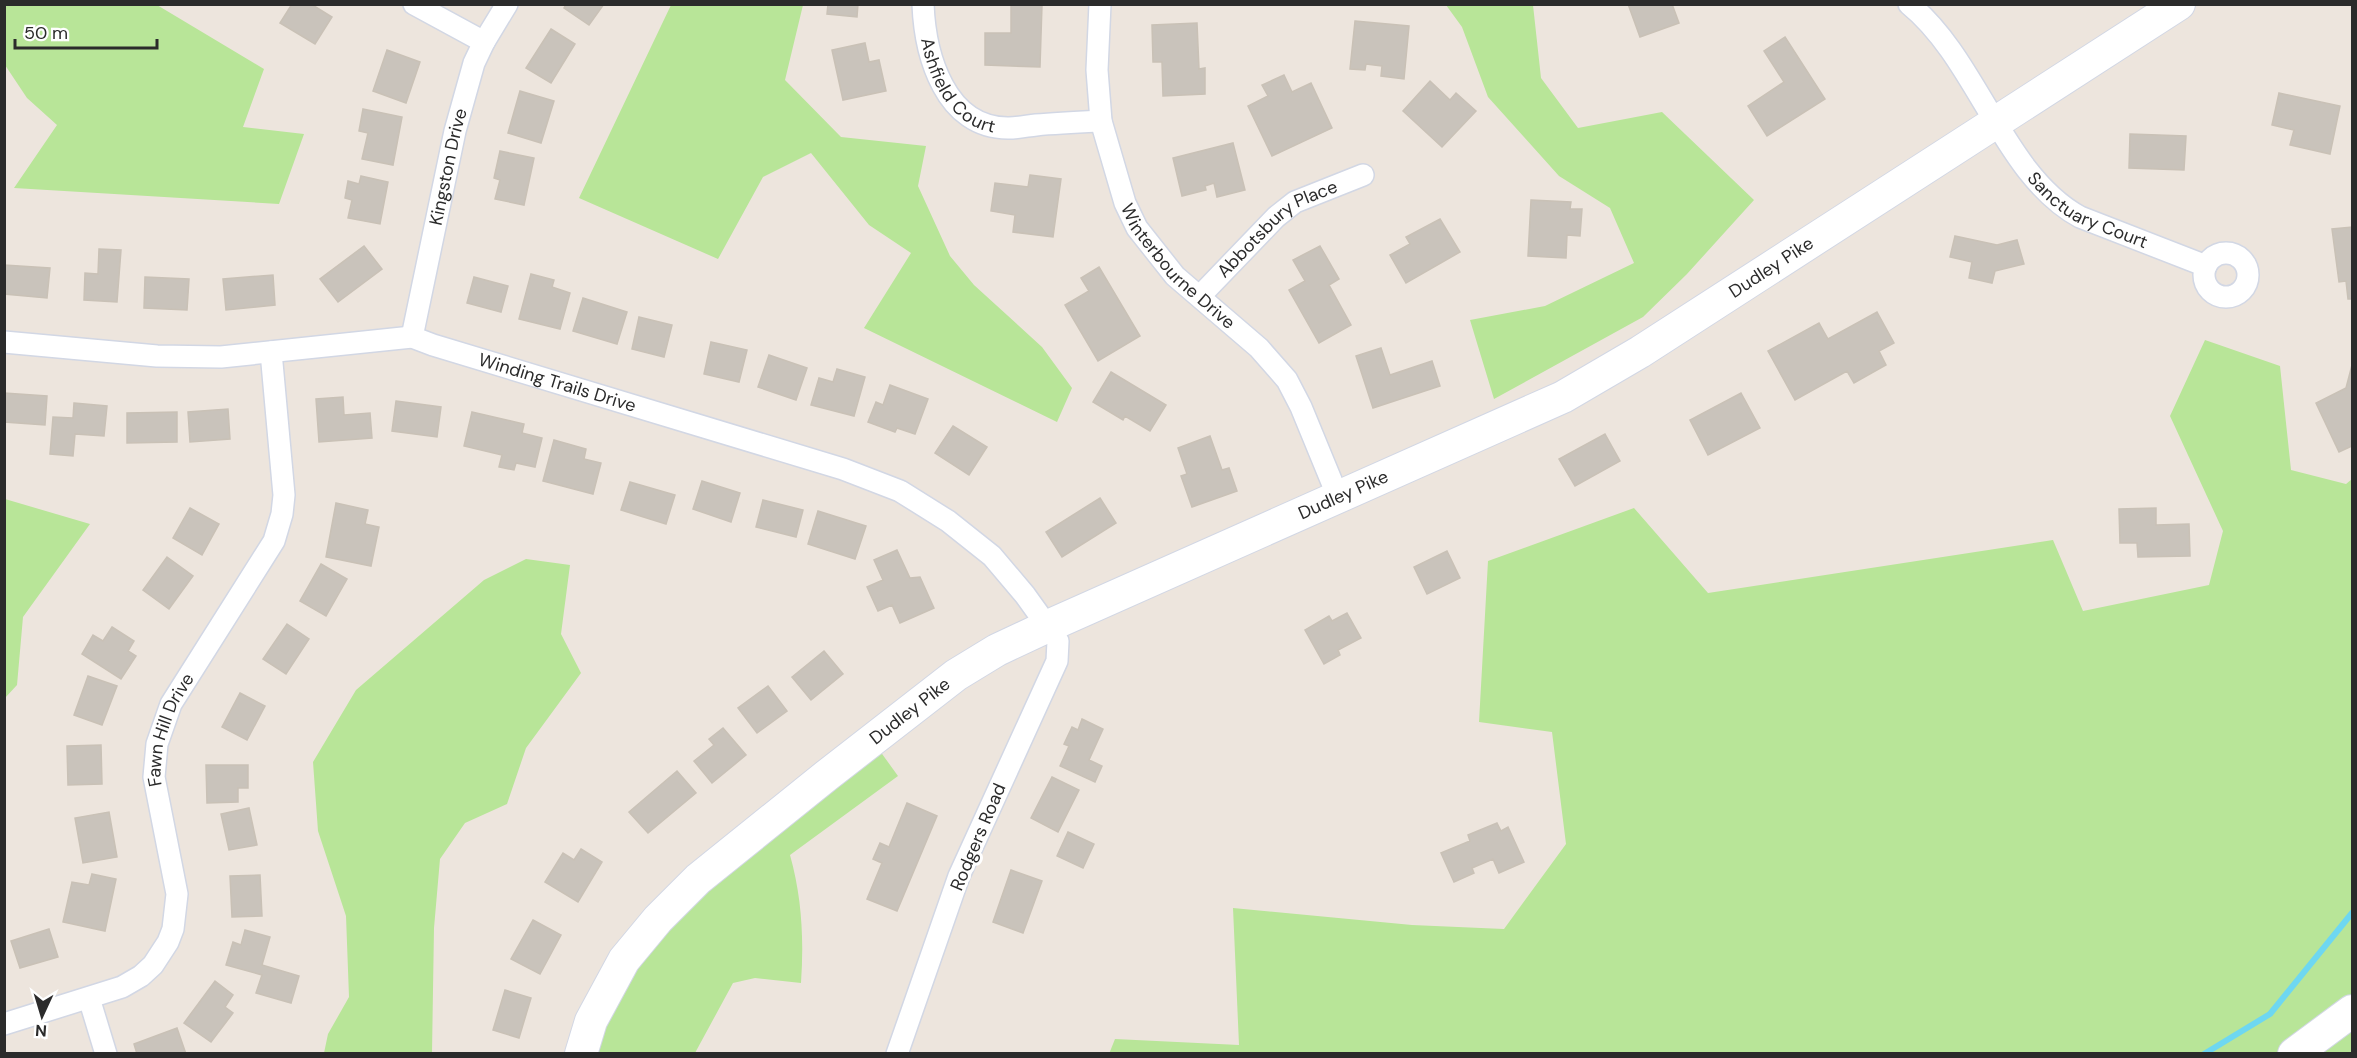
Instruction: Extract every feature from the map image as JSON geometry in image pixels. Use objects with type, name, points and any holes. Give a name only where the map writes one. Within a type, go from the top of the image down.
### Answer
[{"type":"street","points":[[414,4],[484,42]]},
{"type":"street","name":"Kingston Drive","points":[[412,337],[454,131],[474,63],[507,4]]},
{"type":"street","name":"Ashfield Court","points":[[923,4],[928,46],[938,78],[952,100],[972,118],[990,125],[1008,128],[1101,121]]},
{"type":"street","name":"Winterbourne Drive","points":[[1100,4],[1097,70],[1101,121],[1125,203],[1137,228],[1175,276],[1259,348],[1287,380],[1301,407],[1338,497]]},
{"type":"street","name":"Sanctuary Court","points":[[1909,4],[1922,15],[1944,41],[2028,170],[2049,196],[2080,217],[2206,266]]},
{"type":"street","name":"Dudley Pike","points":[[581,1053],[591,1021],[624,960],[658,919],[698,879],[956,675],[998,650],[1046,627],[1563,397],[1640,352],[2179,4]]},
{"type":"street","name":"Abbotsbury Place","points":[[1200,296],[1276,217],[1295,202],[1364,175]]},
{"type":"street","name":"Winding Trails Drive","points":[[4,342],[157,356],[220,357],[412,337],[843,468],[900,491],[948,521],[992,556],[1025,595],[1046,627]]},
{"type":"street","name":"Fawn Hill Drive","points":[[4,1024],[122,987],[141,976],[153,965],[173,929],[177,894],[154,777],[157,744],[171,704],[274,541],[282,514],[284,495],[272,352]]},
{"type":"street","name":"Rodgers Road","points":[[897,1053],[959,876],[1057,661],[1058,641],[1046,627]]},
{"type":"street","points":[[89,998],[106,1053]]},
{"type":"street","points":[[2294,1053],[2352,1011]]},
{"type":"green space","points":[[4,5],[157,5],[264,69],[243,127],[304,134],[279,204],[14,188],[57,125],[27,98],[5,65]]},
{"type":"green space","points":[[671,5],[803,5],[785,80],[841,137],[926,146],[918,186],[950,256],[974,285],[1042,347],[1072,388],[1057,422],[864,328],[911,253],[869,225],[811,153],[763,177],[718,259],[579,198]]},
{"type":"green space","points":[[1446,5],[1533,5],[1541,78],[1578,128],[1662,112],[1754,200],[1687,274],[1643,317],[1494,399],[1470,320],[1545,306],[1634,263],[1610,208],[1559,176],[1488,97],[1462,27]]},
{"type":"green space","points":[[2205,340],[2280,366],[2291,470],[2346,484],[2352,479],[2352,1053],[1109,1054],[1115,1039],[1239,1045],[1233,908],[1412,925],[1504,929],[1566,844],[1552,732],[1479,722],[1488,561],[1634,508],[1708,593],[2053,540],[2083,611],[2209,585],[2223,531],[2170,416]]},
{"type":"green space","points":[[5,499],[90,524],[23,617],[17,685],[5,698]]},
{"type":"green space","points":[[526,559],[570,565],[561,634],[581,673],[526,748],[507,804],[465,823],[440,859],[434,928],[432,1053],[324,1053],[328,1034],[349,997],[346,916],[318,831],[313,762],[356,690],[484,580]]},
{"type":"green space","points":[[872,740],[898,776],[790,855],[801,919],[801,983],[755,978],[733,983],[695,1053],[581,1054],[624,960]]},
{"type":"building","points":[[292,4],[311,4],[332,17],[315,44],[280,23]]},
{"type":"building","points":[[566,4],[604,4],[589,25],[564,8]]},
{"type":"building","points":[[828,4],[858,4],[857,17],[827,14]]},
{"type":"building","points":[[1011,4],[1042,5],[1040,67],[985,65],[985,33],[1011,33]]},
{"type":"building","points":[[1628,4],[1672,4],[1679,23],[1640,37]]},
{"type":"building","points":[[1355,21],[1409,26],[1404,79],[1381,76],[1382,66],[1366,64],[1365,70],[1350,69]]},
{"type":"building","points":[[1197,23],[1199,69],[1205,68],[1205,94],[1163,96],[1162,62],[1153,62],[1152,25]]},
{"type":"building","points":[[551,29],[575,44],[551,83],[526,68]]},
{"type":"building","points":[[1785,37],[1825,99],[1767,136],[1748,106],[1784,82],[1764,51]]},
{"type":"building","points":[[865,43],[869,62],[879,60],[886,91],[843,100],[832,50]]},
{"type":"building","points":[[387,50],[420,62],[406,103],[373,91]]},
{"type":"building","points":[[1284,75],[1292,92],[1311,83],[1332,128],[1272,156],[1248,106],[1268,96],[1262,85]]},
{"type":"building","points":[[1430,81],[1450,100],[1456,93],[1476,111],[1442,147],[1403,111]]},
{"type":"building","points":[[520,91],[554,101],[541,143],[508,133]]},
{"type":"building","points":[[2279,93],[2340,106],[2330,154],[2290,145],[2294,130],[2272,125]]},
{"type":"building","points":[[363,109],[402,117],[393,165],[362,159],[368,133],[359,131]]},
{"type":"building","points":[[2130,134],[2186,136],[2184,170],[2129,168]]},
{"type":"building","points":[[1233,143],[1245,190],[1217,197],[1214,183],[1205,186],[1206,190],[1182,196],[1173,158]]},
{"type":"building","points":[[500,151],[534,158],[524,205],[495,199],[500,180],[494,178]]},
{"type":"building","points":[[1030,175],[1061,179],[1053,237],[1013,232],[1015,215],[991,211],[995,183],[1028,187]]},
{"type":"building","points":[[361,176],[388,182],[380,224],[348,218],[352,200],[345,198],[348,181],[359,184]]},
{"type":"building","points":[[1531,200],[1571,202],[1570,209],[1582,209],[1580,236],[1567,235],[1566,258],[1528,256]]},
{"type":"building","points":[[1440,219],[1460,252],[1406,283],[1390,255],[1410,244],[1406,237]]},
{"type":"building","points":[[2352,227],[2352,299],[2348,299],[2346,281],[2339,282],[2332,229]]},
{"type":"building","points":[[1955,236],[1997,245],[2017,240],[2024,264],[1995,271],[1992,283],[1969,278],[1972,262],[1950,257]]},
{"type":"building","points":[[364,246],[382,269],[338,302],[320,279]]},
{"type":"building","points":[[1320,246],[1339,279],[1329,285],[1351,325],[1319,343],[1289,290],[1305,281],[1293,260]]},
{"type":"building","points":[[99,249],[121,250],[117,302],[84,300],[85,273],[98,274]]},
{"type":"building","points":[[4,265],[50,268],[47,298],[4,294]]},
{"type":"building","points":[[1099,267],[1140,336],[1098,361],[1065,305],[1089,291],[1081,278]]},
{"type":"building","points":[[531,274],[554,280],[552,287],[570,293],[560,329],[519,319]]},
{"type":"building","points":[[273,275],[275,305],[226,310],[223,279]]},
{"type":"building","points":[[145,277],[189,279],[187,310],[144,308]]},
{"type":"building","points":[[474,277],[508,286],[501,312],[467,303]]},
{"type":"building","points":[[583,298],[627,312],[617,344],[573,331]]},
{"type":"building","points":[[1877,312],[1894,343],[1879,351],[1886,365],[1854,383],[1847,371],[1795,400],[1768,351],[1819,323],[1828,339]]},
{"type":"building","points":[[639,317],[672,325],[664,357],[632,349]]},
{"type":"building","points":[[711,342],[747,350],[739,382],[704,374]]},
{"type":"building","points":[[1381,348],[1390,375],[1432,361],[1440,386],[1373,408],[1356,356]]},
{"type":"building","points":[[769,355],[807,368],[796,400],[758,387]]},
{"type":"building","points":[[2352,365],[2352,446],[2339,452],[2316,403],[2346,388]]},
{"type":"building","points":[[837,369],[865,377],[854,416],[811,405],[819,378],[833,382]]},
{"type":"building","points":[[1111,372],[1166,405],[1150,431],[1125,416],[1123,420],[1093,402]]},
{"type":"building","points":[[890,385],[928,399],[915,434],[897,428],[895,432],[868,422],[876,402],[883,405]]},
{"type":"building","points":[[4,393],[47,396],[45,425],[4,422]]},
{"type":"building","points":[[1741,393],[1760,428],[1708,455],[1690,420]]},
{"type":"building","points":[[343,397],[344,415],[370,413],[372,438],[319,442],[316,399]]},
{"type":"building","points":[[396,401],[441,407],[437,437],[392,431]]},
{"type":"building","points":[[74,403],[107,406],[104,436],[75,434],[73,456],[50,454],[53,417],[73,418]]},
{"type":"building","points":[[228,409],[230,439],[190,442],[188,412]]},
{"type":"building","points":[[177,412],[177,442],[127,443],[127,413]]},
{"type":"building","points":[[472,412],[524,424],[522,433],[542,438],[535,467],[516,463],[514,470],[499,467],[502,455],[464,446]]},
{"type":"building","points":[[953,426],[987,447],[969,475],[935,453]]},
{"type":"building","points":[[1605,434],[1620,461],[1575,486],[1559,459]]},
{"type":"building","points":[[1210,436],[1222,470],[1229,468],[1237,491],[1192,507],[1181,476],[1187,474],[1178,448]]},
{"type":"building","points":[[554,440],[586,449],[584,459],[601,463],[593,494],[543,481]]},
{"type":"building","points":[[702,481],[740,493],[731,522],[693,509]]},
{"type":"building","points":[[630,482],[675,495],[666,524],[621,510]]},
{"type":"building","points":[[1100,498],[1116,523],[1062,557],[1046,532]]},
{"type":"building","points":[[763,500],[803,510],[796,537],[756,527]]},
{"type":"building","points":[[336,503],[368,510],[365,524],[379,527],[371,566],[326,557]]},
{"type":"building","points":[[190,508],[219,524],[202,555],[173,538]]},
{"type":"building","points":[[2156,508],[2156,525],[2189,524],[2190,556],[2138,557],[2137,543],[2120,543],[2119,509]]},
{"type":"building","points":[[818,511],[866,526],[855,559],[808,544]]},
{"type":"building","points":[[897,550],[910,578],[920,577],[934,608],[900,623],[892,605],[878,611],[867,587],[883,580],[874,560]]},
{"type":"building","points":[[1447,551],[1460,578],[1427,594],[1414,567]]},
{"type":"building","points":[[167,557],[193,576],[169,609],[143,590]]},
{"type":"building","points":[[321,564],[347,579],[326,616],[300,601]]},
{"type":"building","points":[[1347,613],[1361,638],[1338,650],[1340,655],[1324,664],[1305,630],[1329,616],[1332,621]]},
{"type":"building","points":[[287,624],[309,639],[286,674],[263,659]]},
{"type":"building","points":[[112,627],[134,641],[128,651],[136,656],[121,679],[82,654],[93,635],[103,641]]},
{"type":"building","points":[[824,651],[843,674],[811,700],[792,677]]},
{"type":"building","points":[[88,676],[117,686],[102,725],[74,715]]},
{"type":"building","points":[[768,686],[787,711],[757,733],[738,708]]},
{"type":"building","points":[[240,693],[265,706],[247,740],[222,727]]},
{"type":"building","points":[[1082,719],[1103,729],[1089,760],[1102,766],[1095,782],[1060,766],[1069,746],[1064,744],[1072,727],[1078,730]]},
{"type":"building","points":[[723,728],[746,755],[712,783],[694,761],[714,745],[709,739]]},
{"type":"building","points":[[101,745],[102,784],[68,785],[67,746]]},
{"type":"building","points":[[206,765],[248,765],[248,788],[238,788],[238,802],[207,803]]},
{"type":"building","points":[[677,771],[696,793],[648,833],[629,812]]},
{"type":"building","points":[[1052,777],[1079,790],[1058,832],[1031,818]]},
{"type":"building","points":[[907,803],[937,816],[897,911],[867,899],[882,863],[873,859],[880,843],[889,847]]},
{"type":"building","points":[[249,808],[257,845],[229,850],[221,814]]},
{"type":"building","points":[[109,812],[117,857],[83,863],[75,818]]},
{"type":"building","points":[[1497,823],[1501,831],[1508,827],[1524,862],[1499,873],[1493,859],[1472,868],[1474,873],[1454,882],[1441,853],[1470,841],[1468,835]]},
{"type":"building","points":[[1068,832],[1094,844],[1083,868],[1057,856]]},
{"type":"building","points":[[581,849],[602,862],[578,902],[545,882],[563,853],[574,860]]},
{"type":"building","points":[[1011,870],[1042,881],[1023,933],[993,922]]},
{"type":"building","points":[[92,874],[116,879],[105,931],[63,922],[72,882],[89,885]]},
{"type":"building","points":[[260,875],[262,916],[232,917],[230,876]]},
{"type":"building","points":[[533,920],[561,935],[540,974],[511,959]]},
{"type":"building","points":[[49,929],[58,957],[20,968],[11,941]]},
{"type":"building","points":[[245,930],[270,937],[262,965],[299,976],[291,1003],[256,993],[262,975],[226,965],[233,942],[241,945]]},
{"type":"building","points":[[215,981],[233,995],[225,1007],[233,1013],[211,1042],[184,1023]]},
{"type":"building","points":[[505,990],[531,998],[519,1038],[493,1030]]},
{"type":"building","points":[[177,1028],[186,1054],[137,1054],[134,1044]]},
{"type":"waterway","points":[[2204,1054],[2270,1014],[2352,913]]}]
